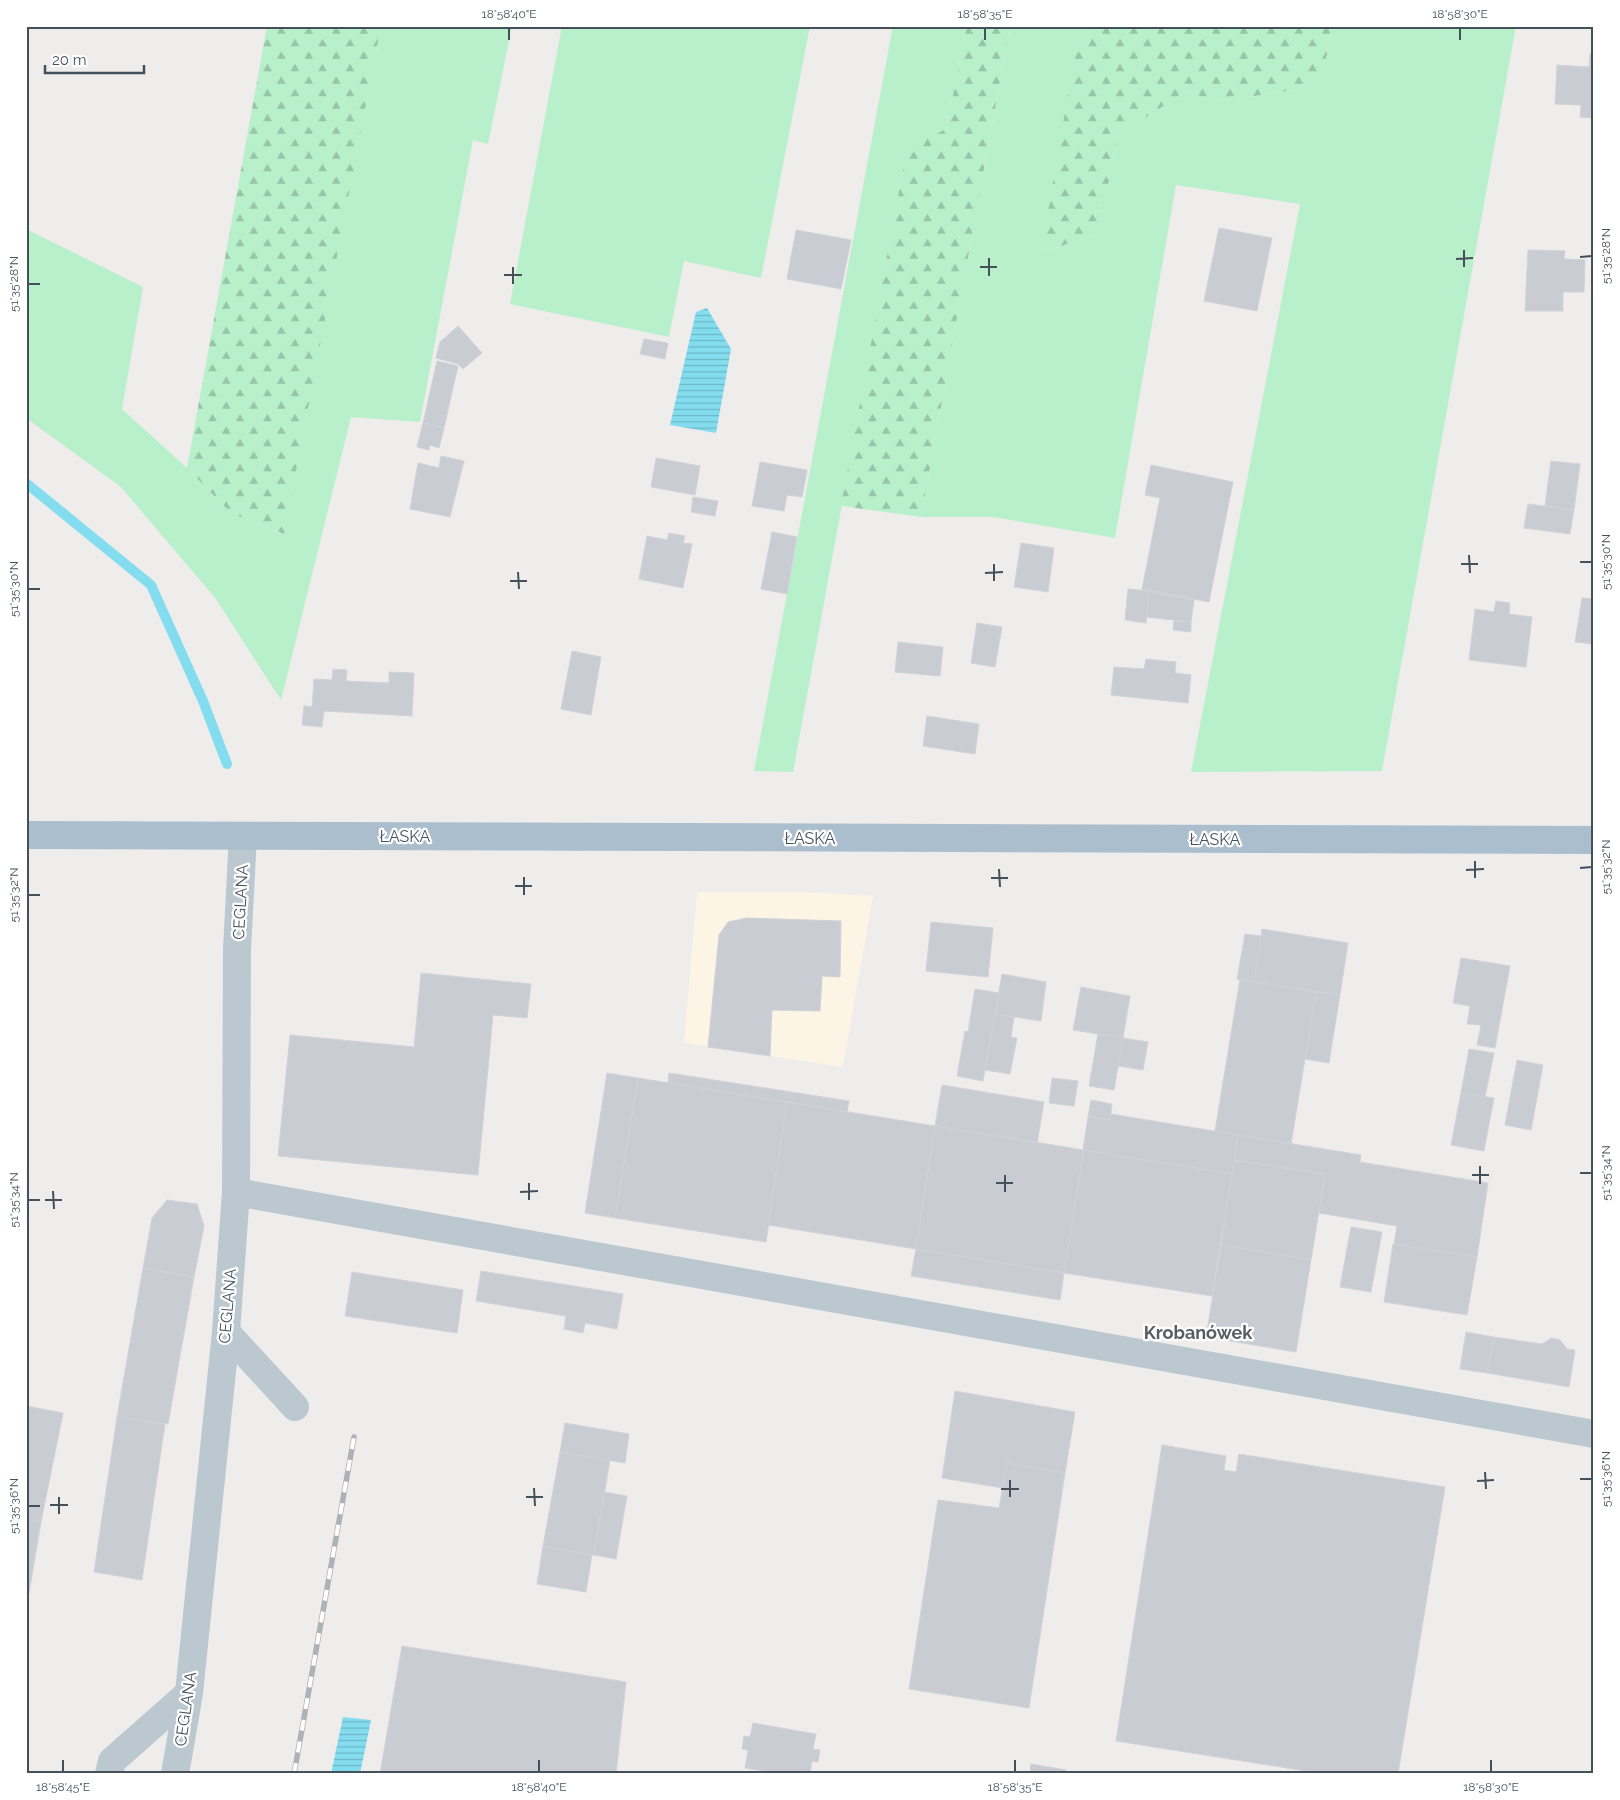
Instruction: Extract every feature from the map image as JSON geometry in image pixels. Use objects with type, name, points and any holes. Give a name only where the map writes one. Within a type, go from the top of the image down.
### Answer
[{"type":"main road","name":"ŁASKA","points":[[26,835],[1594,840]]},
{"type":"lane","name":"CEGLANA","points":[[175,1774],[189,1693],[226,1332],[236,1192],[237,949],[243,836]]},
{"type":"lane","points":[[236,1192],[1594,1434]]},
{"type":"lane","points":[[226,1332],[295,1408]]},
{"type":"lane","points":[[108,1774],[112,1761],[189,1693]]},
{"type":"shaded area","points":[[697,892],[805,892],[873,896],[843,1067],[684,1043]]},
{"type":"green space","points":[[267,26],[381,26],[284,534],[231,513],[187,468]]},
{"type":"green space","points":[[381,26],[512,26],[488,144],[473,140],[420,422],[351,417],[281,700],[216,599],[121,487],[26,418],[26,229],[143,287],[122,409],[187,468],[231,513],[283,534]]},
{"type":"green space","points":[[562,26],[810,26],[761,278],[684,261],[669,337],[510,304]]},
{"type":"green space","points":[[893,26],[967,26],[946,129],[907,149],[793,772],[754,771]]},
{"type":"green space","points":[[967,26],[1010,26],[921,517],[841,506],[907,148],[946,129]]},
{"type":"green space","points":[[1010,26],[1107,26],[1078,36],[1042,252],[1097,235],[1119,135],[1185,92],[1221,101],[1321,86],[1332,26],[1516,26],[1382,771],[1191,772],[1300,204],[1176,185],[1115,538],[993,517],[921,517]]},
{"type":"green space","points":[[1107,26],[1332,26],[1321,86],[1221,101],[1185,92],[1119,135],[1097,235],[1041,252],[1078,36]]},
{"type":"water","points":[[707,308],[731,349],[716,433],[670,425],[696,312]]},
{"type":"water","points":[[343,1717],[371,1720],[360,1774],[331,1774]]},
{"type":"building","points":[[1590,53],[1594,53],[1594,118],[1580,117],[1581,105],[1555,104],[1557,65],[1589,67]]},
{"type":"building","points":[[1219,228],[1272,238],[1257,311],[1204,301]]},
{"type":"building","points":[[796,230],[851,240],[841,289],[787,279]]},
{"type":"building","points":[[1528,250],[1565,251],[1564,259],[1585,260],[1584,292],[1563,292],[1563,311],[1525,311]]},
{"type":"building","points":[[458,326],[482,353],[463,369],[458,364],[436,358],[440,342]]},
{"type":"building","points":[[644,339],[668,343],[665,359],[640,354]]},
{"type":"building","points":[[437,361],[458,366],[444,428],[423,423]]},
{"type":"building","points":[[423,423],[444,428],[439,448],[430,445],[429,450],[417,447]]},
{"type":"building","points":[[441,456],[464,461],[450,517],[410,509],[418,463],[439,468]]},
{"type":"building","points":[[656,458],[700,466],[695,495],[651,487]]},
{"type":"building","points":[[1551,461],[1580,464],[1574,510],[1545,506]]},
{"type":"building","points":[[760,462],[807,470],[802,497],[787,495],[784,511],[752,506]]},
{"type":"building","points":[[1151,465],[1233,482],[1209,602],[1142,589],[1160,498],[1145,495]]},
{"type":"building","points":[[693,497],[718,501],[715,516],[691,512]]},
{"type":"building","points":[[1528,504],[1574,510],[1570,534],[1524,528]]},
{"type":"building","points":[[772,532],[797,537],[787,594],[761,589]]},
{"type":"building","points":[[669,533],[685,536],[683,543],[692,544],[683,588],[639,579],[647,536],[667,540]]},
{"type":"building","points":[[1021,543],[1054,548],[1048,592],[1014,587]]},
{"type":"building","points":[[1128,589],[1149,591],[1146,623],[1125,620]]},
{"type":"building","points":[[1149,591],[1194,600],[1191,622],[1146,617]]},
{"type":"building","points":[[1582,598],[1594,599],[1594,644],[1575,642]]},
{"type":"building","points":[[1496,601],[1510,603],[1509,614],[1532,617],[1526,667],[1469,660],[1475,609],[1494,612]]},
{"type":"building","points":[[1174,621],[1191,622],[1191,632],[1173,630]]},
{"type":"building","points":[[977,623],[1002,627],[995,667],[971,663]]},
{"type":"building","points":[[898,642],[943,647],[940,676],[895,672]]},
{"type":"building","points":[[572,651],[601,657],[591,715],[561,709]]},
{"type":"building","points":[[1146,659],[1176,662],[1175,673],[1191,675],[1188,703],[1111,695],[1114,667],[1144,669]]},
{"type":"building","points":[[333,669],[347,670],[346,681],[389,683],[389,672],[414,673],[412,716],[324,711],[322,727],[302,725],[304,706],[312,707],[314,679],[332,680]]},
{"type":"building","points":[[927,716],[979,724],[975,754],[923,746]]},
{"type":"building","points":[[747,918],[841,921],[840,977],[822,976],[820,1011],[772,1010],[770,1056],[708,1047],[719,935],[728,922]]},
{"type":"building","points":[[931,922],[993,928],[988,977],[926,971]]},
{"type":"building","points":[[1262,929],[1348,943],[1340,995],[1254,982]]},
{"type":"building","points":[[1245,934],[1261,936],[1254,982],[1237,979]]},
{"type":"building","points":[[1461,958],[1510,966],[1495,1048],[1477,1045],[1481,1025],[1467,1024],[1470,1006],[1453,1003]]},
{"type":"building","points":[[421,973],[531,984],[527,1018],[493,1015],[478,1175],[278,1156],[290,1035],[414,1047]]},
{"type":"building","points":[[1002,974],[1046,982],[1041,1021],[995,1014]]},
{"type":"building","points":[[1240,979],[1316,992],[1291,1144],[1215,1131]]},
{"type":"building","points":[[1081,987],[1130,996],[1123,1038],[1073,1030]]},
{"type":"building","points":[[975,989],[999,993],[983,1081],[957,1076],[965,1031],[968,1032]]},
{"type":"building","points":[[1316,992],[1340,995],[1329,1063],[1305,1059]]},
{"type":"building","points":[[995,1014],[1014,1017],[1011,1037],[1017,1038],[1010,1074],[985,1070]]},
{"type":"building","points":[[1098,1034],[1123,1038],[1114,1090],[1089,1086]]},
{"type":"building","points":[[1123,1038],[1148,1042],[1143,1070],[1118,1066]]},
{"type":"building","points":[[1469,1049],[1494,1053],[1485,1097],[1461,1093]]},
{"type":"building","points":[[1517,1060],[1543,1065],[1531,1130],[1505,1125]]},
{"type":"building","points":[[607,1073],[638,1078],[615,1218],[585,1213]]},
{"type":"building","points":[[669,1073],[849,1101],[847,1112],[668,1083]]},
{"type":"building","points":[[638,1078],[787,1102],[766,1242],[615,1218]]},
{"type":"building","points":[[1052,1078],[1078,1081],[1074,1106],[1049,1103]]},
{"type":"building","points":[[942,1085],[1044,1102],[1037,1143],[935,1126]]},
{"type":"building","points":[[1461,1093],[1494,1098],[1484,1151],[1451,1145]]},
{"type":"building","points":[[1091,1100],[1112,1104],[1110,1120],[1088,1117]]},
{"type":"building","points":[[787,1102],[935,1126],[916,1249],[768,1225]]},
{"type":"building","points":[[1111,1114],[1238,1135],[1232,1174],[1083,1150],[1088,1117],[1110,1120]]},
{"type":"building","points":[[935,1126],[1084,1150],[1064,1273],[916,1249]]},
{"type":"building","points":[[1238,1135],[1361,1155],[1360,1162],[1488,1183],[1477,1257],[1394,1244],[1397,1226],[1319,1213],[1325,1174],[1234,1160]]},
{"type":"building","points":[[1084,1150],[1232,1174],[1212,1296],[1064,1273]]},
{"type":"building","points":[[1234,1160],[1325,1174],[1311,1260],[1221,1245]]},
{"type":"building","points":[[167,1200],[197,1204],[204,1226],[194,1277],[143,1268],[152,1218]]},
{"type":"building","points":[[1351,1227],[1382,1232],[1371,1292],[1340,1287]]},
{"type":"building","points":[[1393,1244],[1477,1257],[1467,1315],[1384,1302]]},
{"type":"building","points":[[1221,1245],[1311,1260],[1296,1352],[1206,1337]]},
{"type":"building","points":[[916,1249],[1064,1273],[1060,1300],[911,1276]]},
{"type":"building","points":[[143,1268],[194,1277],[168,1424],[117,1417]]},
{"type":"building","points":[[481,1271],[623,1294],[617,1329],[585,1323],[583,1333],[564,1329],[566,1316],[476,1301]]},
{"type":"building","points":[[352,1272],[463,1290],[457,1333],[345,1316]]},
{"type":"building","points":[[1466,1332],[1494,1337],[1487,1373],[1460,1369]]},
{"type":"building","points":[[1494,1337],[1542,1344],[1551,1338],[1560,1340],[1567,1349],[1575,1350],[1569,1387],[1487,1373]]},
{"type":"building","points":[[955,1391],[1075,1412],[1065,1473],[1007,1463],[1003,1488],[942,1478]]},
{"type":"building","points":[[26,1406],[63,1413],[41,1522],[26,1520]]},
{"type":"building","points":[[117,1417],[165,1424],[142,1580],[94,1572]]},
{"type":"building","points":[[565,1423],[629,1434],[625,1463],[560,1452]]},
{"type":"building","points":[[1162,1445],[1226,1456],[1224,1470],[1236,1472],[1239,1454],[1445,1487],[1398,1774],[1325,1774],[1116,1741]]},
{"type":"building","points":[[560,1452],[610,1460],[594,1555],[543,1546]]},
{"type":"building","points":[[1007,1463],[1065,1473],[1029,1708],[909,1689],[938,1500],[999,1508]]},
{"type":"building","points":[[604,1492],[627,1496],[616,1559],[594,1555]]},
{"type":"building","points":[[26,1520],[41,1522],[26,1611]]},
{"type":"building","points":[[543,1546],[592,1555],[586,1592],[537,1584]]},
{"type":"building","points":[[402,1646],[626,1682],[616,1774],[380,1774]]},
{"type":"building","points":[[753,1723],[816,1734],[813,1749],[820,1750],[818,1762],[812,1761],[810,1774],[783,1774],[745,1768],[748,1750],[742,1749],[744,1736],[750,1737]]},
{"type":"building","points":[[1031,1764],[1066,1770],[1065,1774],[1030,1774]]},
{"type":"waterway","points":[[26,483],[151,585],[203,701],[227,764]]},
{"type":"railway","points":[[294,1774],[354,1437]]},
{"type":"district","name":"Krobanówek","points":[[1198,1333]]}]
